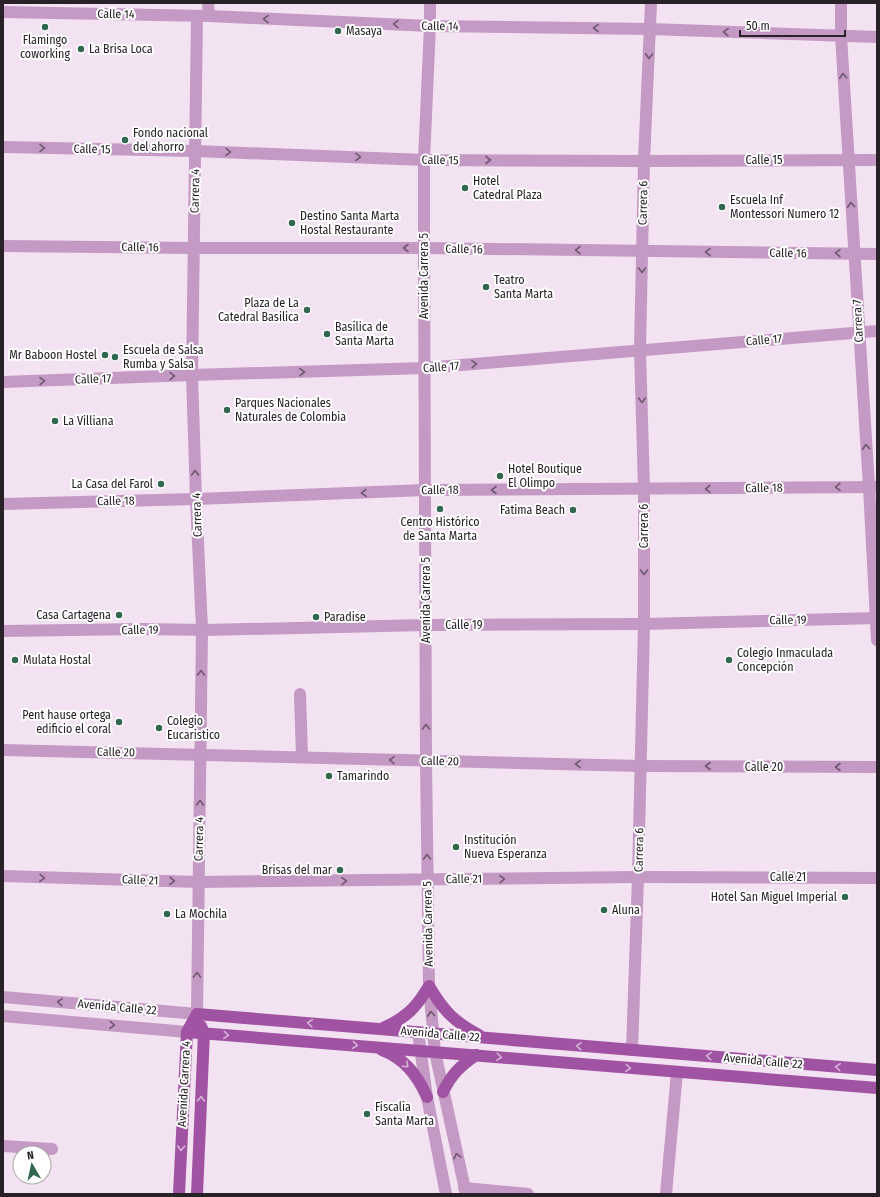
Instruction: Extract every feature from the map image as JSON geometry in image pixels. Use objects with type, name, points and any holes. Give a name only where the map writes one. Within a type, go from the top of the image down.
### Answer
[{"type":"main road","points":[[382,1029],[397,1022],[410,1012],[429,986],[439,1003],[451,1017],[466,1029],[484,1038]]},
{"type":"main road","name":"Avenida Calle 22","points":[[197,1014],[877,1070]]},
{"type":"main road","name":"Avenida Carrera 4","points":[[179,1194],[187,1032],[197,1014]]},
{"type":"main road","name":"Avenida Carrera 4","points":[[197,1014],[204,1033],[197,1194]]},
{"type":"main road","name":"Avenida Calle 22","points":[[187,1032],[877,1088]]},
{"type":"main road","points":[[373,1047],[388,1052],[401,1060],[412,1070],[421,1083],[427,1097]]},
{"type":"main road","points":[[443,1092],[453,1075],[476,1055]]},
{"type":"street","name":"Carrera 4","points":[[197,1014],[202,629],[192,375],[196,151],[203,16],[208,3]]},
{"type":"street","name":"Avenida Carrera 5","points":[[430,3],[424,160],[426,761],[429,986],[435,1052],[465,1191]]},
{"type":"street","name":"Carrera 6","points":[[632,1050],[644,624],[644,489],[640,350],[644,161],[651,3]]},
{"type":"street","name":"Carrera 7","points":[[841,3],[841,36],[859,333],[873,487],[877,640]]},
{"type":"street","name":"Calle 14","points":[[3,12],[203,16],[430,26],[650,29],[877,38]]},
{"type":"street","name":"Calle 15","points":[[3,147],[196,151],[424,160],[877,160]]},
{"type":"street","name":"Calle 16","points":[[3,246],[424,248],[877,254]]},
{"type":"street","name":"Calle 17","points":[[3,382],[425,368],[877,331]]},
{"type":"street","name":"Calle 18","points":[[3,504],[196,499],[425,490],[873,487]]},
{"type":"street","name":"Calle 19","points":[[3,631],[426,625],[644,624],[877,618]]},
{"type":"street","points":[[300,694],[302,757]]},
{"type":"street","name":"Calle 20","points":[[3,750],[641,766],[877,767]]},
{"type":"street","name":"Calle 21","points":[[3,876],[198,882],[638,877],[877,878]]},
{"type":"street","name":"Avenida Calle 22","points":[[3,997],[197,1014]]},
{"type":"street","name":"Avenida Calle 22","points":[[3,1016],[187,1032]]},
{"type":"street","points":[[418,1032],[427,1097],[446,1194]]},
{"type":"street","points":[[666,1194],[677,1072]]},
{"type":"street","points":[[465,1191],[528,1194]]},
{"type":"place","name":"Flamingo coworking","points":[[45,27]]},
{"type":"place","name":"Masaya","points":[[338,31]]},
{"type":"place","name":"La Brisa Loca","points":[[81,49]]},
{"type":"place","name":"Fondo nacional del ahorro","points":[[125,140]]},
{"type":"place","name":"Hotel Catedral Plaza","points":[[465,188]]},
{"type":"place","name":"Escuela Inf Montessori Numero 12","points":[[722,207]]},
{"type":"place","name":"Destino Santa Marta Hostal Restaurante","points":[[292,223]]},
{"type":"place","name":"Teatro Santa Marta","points":[[486,287]]},
{"type":"place","name":"Plaza de La Catedral Basilica","points":[[307,310]]},
{"type":"place","name":"Basílica de Santa Marta","points":[[327,334]]},
{"type":"place","name":"Mr Baboon Hostel","points":[[105,355]]},
{"type":"place","name":"Escuela de Salsa Rumba y Salsa","points":[[115,357]]},
{"type":"place","name":"Parques Nacionales Naturales de Colombia","points":[[227,410]]},
{"type":"place","name":"La Villiana","points":[[55,421]]},
{"type":"place","name":"Hotel Boutique El Olimpo","points":[[500,476]]},
{"type":"place","name":"La Casa del Farol","points":[[161,484]]},
{"type":"place","name":"Centro Histórico de Santa Marta","points":[[440,509]]},
{"type":"place","name":"Fatima Beach","points":[[573,510]]},
{"type":"place","name":"Casa Cartagena","points":[[119,615]]},
{"type":"place","name":"Paradise","points":[[316,617]]},
{"type":"place","name":"Mulata Hostal","points":[[15,660]]},
{"type":"place","name":"Colegio Inmaculada Concepción","points":[[729,660]]},
{"type":"place","name":"Pent hause ortega edificio el coral","points":[[119,722]]},
{"type":"place","name":"Colegio Eucaristico","points":[[159,728]]},
{"type":"place","name":"Tamarindo","points":[[329,776]]},
{"type":"place","name":"Institución Nueva Esperanza","points":[[456,847]]},
{"type":"place","name":"Brisas del mar","points":[[340,870]]},
{"type":"place","name":"Hotel San Miguel Imperial","points":[[845,897]]},
{"type":"place","name":"Aluna","points":[[604,910]]},
{"type":"place","name":"La Mochila","points":[[167,914]]},
{"type":"place","name":"Fiscalía Santa Marta","points":[[367,1114]]}]
